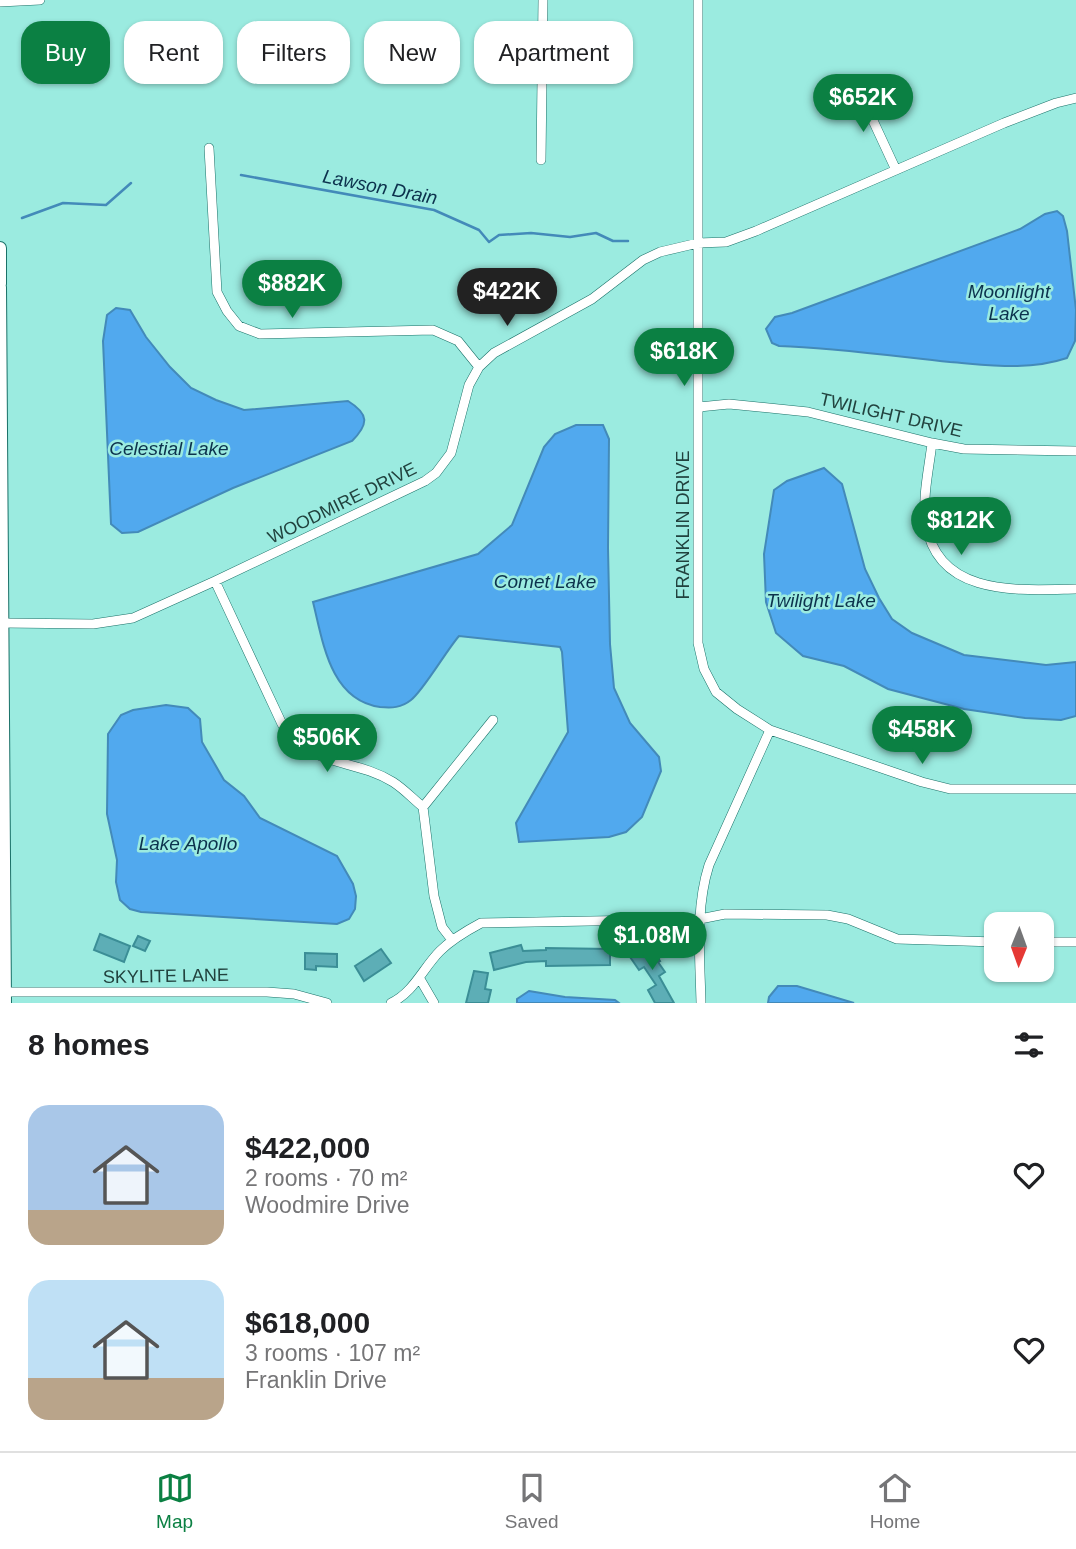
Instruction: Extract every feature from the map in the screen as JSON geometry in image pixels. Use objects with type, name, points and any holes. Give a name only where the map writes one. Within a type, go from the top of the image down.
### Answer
[{"type":"street","points":[[0,2],[40,0]]},
{"type":"street","points":[[541,160],[543,0]]},
{"type":"street","name":"FRANKLIN DRIVE","points":[[698,0],[698,643],[704,669],[716,692],[770,730],[922,782],[950,789],[1076,789]]},
{"type":"street","points":[[856,84],[896,170]]},
{"type":"street","name":"WOODMIRE DRIVE","points":[[2,623],[93,624],[115,622],[144,613],[215,582],[425,481],[444,464],[456,442],[463,402],[479,367],[508,344],[560,318],[602,292],[643,260],[660,252],[698,243],[726,242],[756,231],[1031,112],[1076,98]]},
{"type":"street","points":[[209,148],[218,292],[227,311],[239,326],[260,334],[292,335],[433,330],[458,341],[479,367]]},
{"type":"street","points":[[0,248],[3,996]]},
{"type":"street","name":"TWILIGHT DRIVE","points":[[699,407],[729,404],[808,412],[932,443],[992,451],[1076,451]]},
{"type":"street","points":[[932,443],[925,506],[926,524],[936,552],[946,564],[960,575],[1001,589],[1076,589]]},
{"type":"street","points":[[215,582],[289,735],[312,753],[393,782],[423,807],[435,896],[442,926],[452,940]]},
{"type":"street","points":[[423,807],[493,720]]},
{"type":"street","points":[[701,1003],[701,895],[709,865],[770,730]]},
{"type":"street","points":[[391,1003],[419,979],[439,952],[452,940],[481,923],[700,919],[725,914],[827,915],[856,922],[897,939],[984,942]]},
{"type":"street","points":[[1054,942],[1076,942]]},
{"type":"street","points":[[419,979],[434,1003]]},
{"type":"street","name":"SKYLITE LANE","points":[[3,996],[267,992],[294,994],[327,1003]]},
{"type":"water","name":"Moonlight Lake","points":[[1057,211],[1063,216],[1067,231],[1076,310],[1075,341],[1067,358],[1038,365],[994,365],[779,346],[772,343],[766,329],[775,317],[1020,229],[1045,214]]},
{"type":"water","name":"Celestial Lake","points":[[116,308],[130,310],[146,337],[191,388],[244,410],[348,401],[363,415],[362,429],[352,441],[233,488],[138,532],[122,533],[111,524],[103,341],[107,315]]},
{"type":"water","name":"Comet Lake","points":[[576,425],[603,425],[609,439],[608,548],[610,644],[614,688],[630,723],[659,757],[661,771],[642,817],[626,832],[609,837],[519,842],[516,823],[568,732],[560,647],[459,636],[411,700],[396,707],[380,707],[363,702],[339,681],[325,651],[313,602],[478,554],[512,525],[544,447],[555,434]]},
{"type":"water","name":"Twilight Lake","points":[[824,468],[842,484],[865,569],[892,619],[912,633],[964,655],[1046,665],[1076,662],[1076,716],[1061,720],[1025,718],[964,709],[888,689],[844,666],[803,656],[776,633],[766,602],[764,554],[774,490],[787,481]]},
{"type":"water","name":"Lake Apollo","points":[[166,705],[188,708],[200,719],[202,742],[224,780],[244,796],[260,818],[337,856],[353,884],[356,896],[355,909],[349,919],[337,924],[141,912],[130,909],[120,900],[116,882],[117,860],[107,814],[108,734],[121,715],[133,710]]},
{"type":"water","points":[[778,986],[797,986],[854,1003],[768,1003],[769,997]]},
{"type":"water","points":[[529,991],[565,997],[615,1000],[619,1003],[517,1003],[517,999]]},
{"type":"building","points":[[100,934],[130,946],[124,962],[94,950]]},
{"type":"building","points":[[138,936],[150,941],[145,951],[133,946]]},
{"type":"building","points":[[647,941],[665,972],[659,976],[674,1003],[655,1003],[648,990],[656,985],[644,967],[639,970],[628,954]]},
{"type":"building","points":[[521,945],[523,951],[546,948],[610,949],[610,965],[546,966],[546,961],[526,962],[494,970],[490,953]]},
{"type":"building","points":[[381,949],[391,963],[364,981],[355,966]]},
{"type":"building","points":[[305,953],[337,954],[337,967],[316,966],[316,970],[305,969]]},
{"type":"building","points":[[474,971],[488,973],[485,989],[491,990],[488,1003],[466,1003]]},
{"type":"waterway","name":"Lawson Drain","points":[[241,175],[434,210],[479,230],[489,242],[499,235],[531,233],[570,237],[596,233],[613,241],[628,241]]},
{"type":"waterway","name":"Lawson Drain","points":[[22,218],[63,203],[106,205],[131,183]]}]
